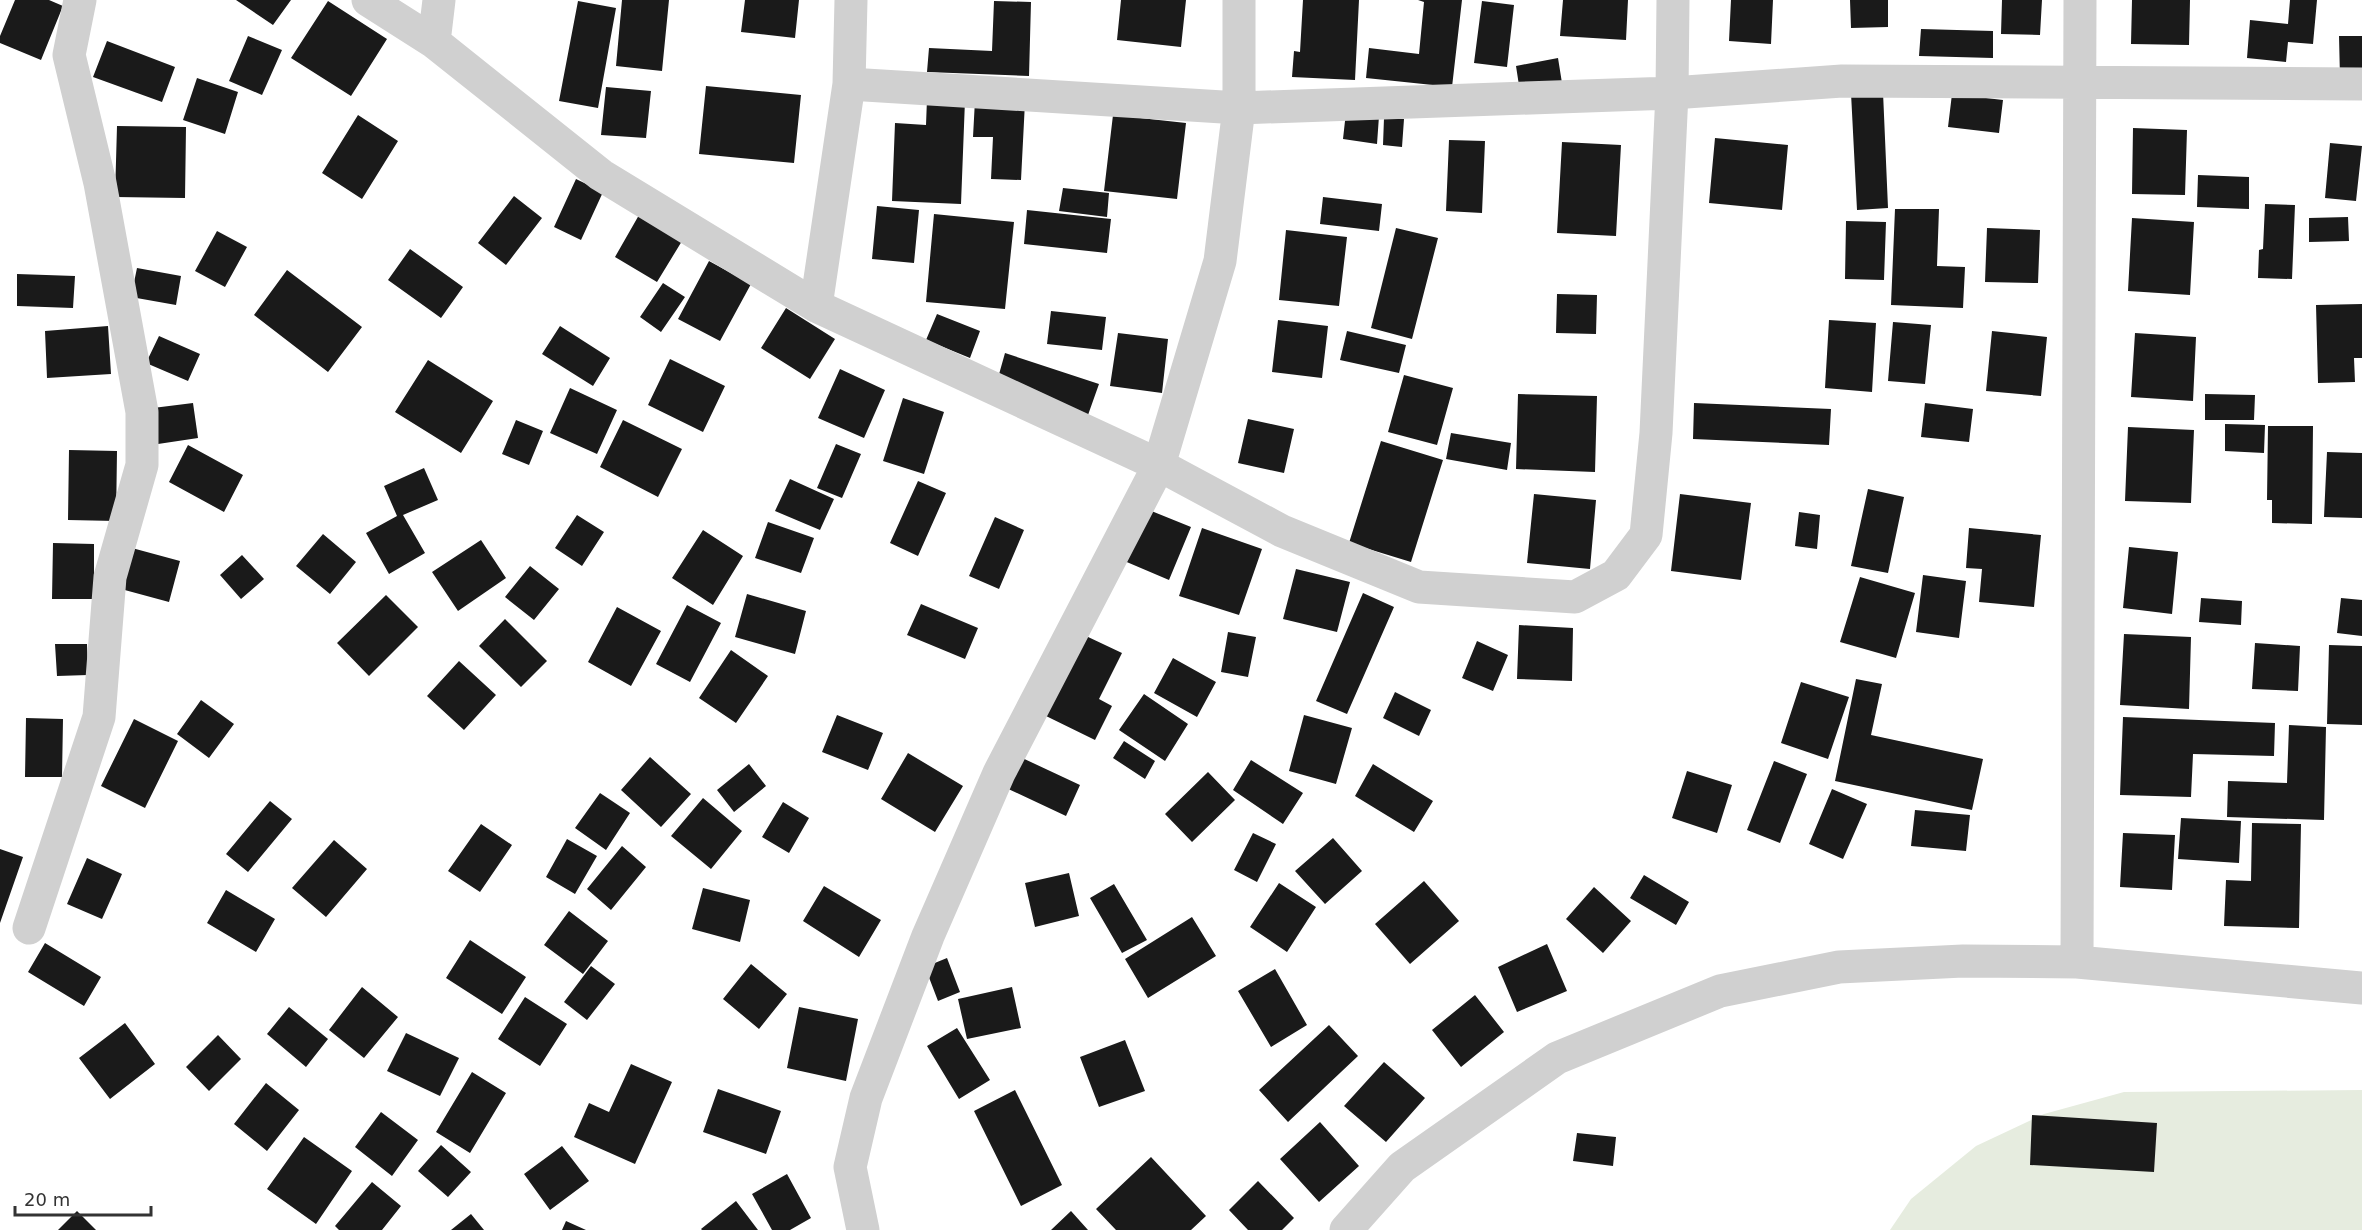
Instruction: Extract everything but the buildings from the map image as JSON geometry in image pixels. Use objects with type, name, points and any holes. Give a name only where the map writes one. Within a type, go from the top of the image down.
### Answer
[{"type":"street","points":[[29,928],[99,717],[110,577],[142,465],[142,412],[100,183],[69,55],[80,0]]},
{"type":"street","points":[[368,0],[434,42],[601,175],[816,306],[1159,465],[1282,531],[1419,587],[1575,597],[1616,575],[1646,535],[1656,433],[1672,93],[1673,0]]},
{"type":"street","points":[[434,42],[439,0]]},
{"type":"street","points":[[816,306],[849,84],[851,0]]},
{"type":"street","points":[[863,1230],[850,1167],[866,1098],[920,958],[999,773],[1159,465],[1220,261],[1239,108],[1239,0]]},
{"type":"street","points":[[2077,962],[2080,0]]},
{"type":"street","points":[[849,84],[1239,108],[1672,93],[1842,81],[2362,84]]},
{"type":"street","points":[[1346,1230],[1402,1167],[1557,1058],[1720,991],[1839,967],[1963,961],[2077,962],[2362,988]]},
{"type":"shaded area","points":[[2362,1090],[2362,1230],[1890,1230],[1911,1199],[1976,1146],[2044,1114],[2124,1092]]}]
